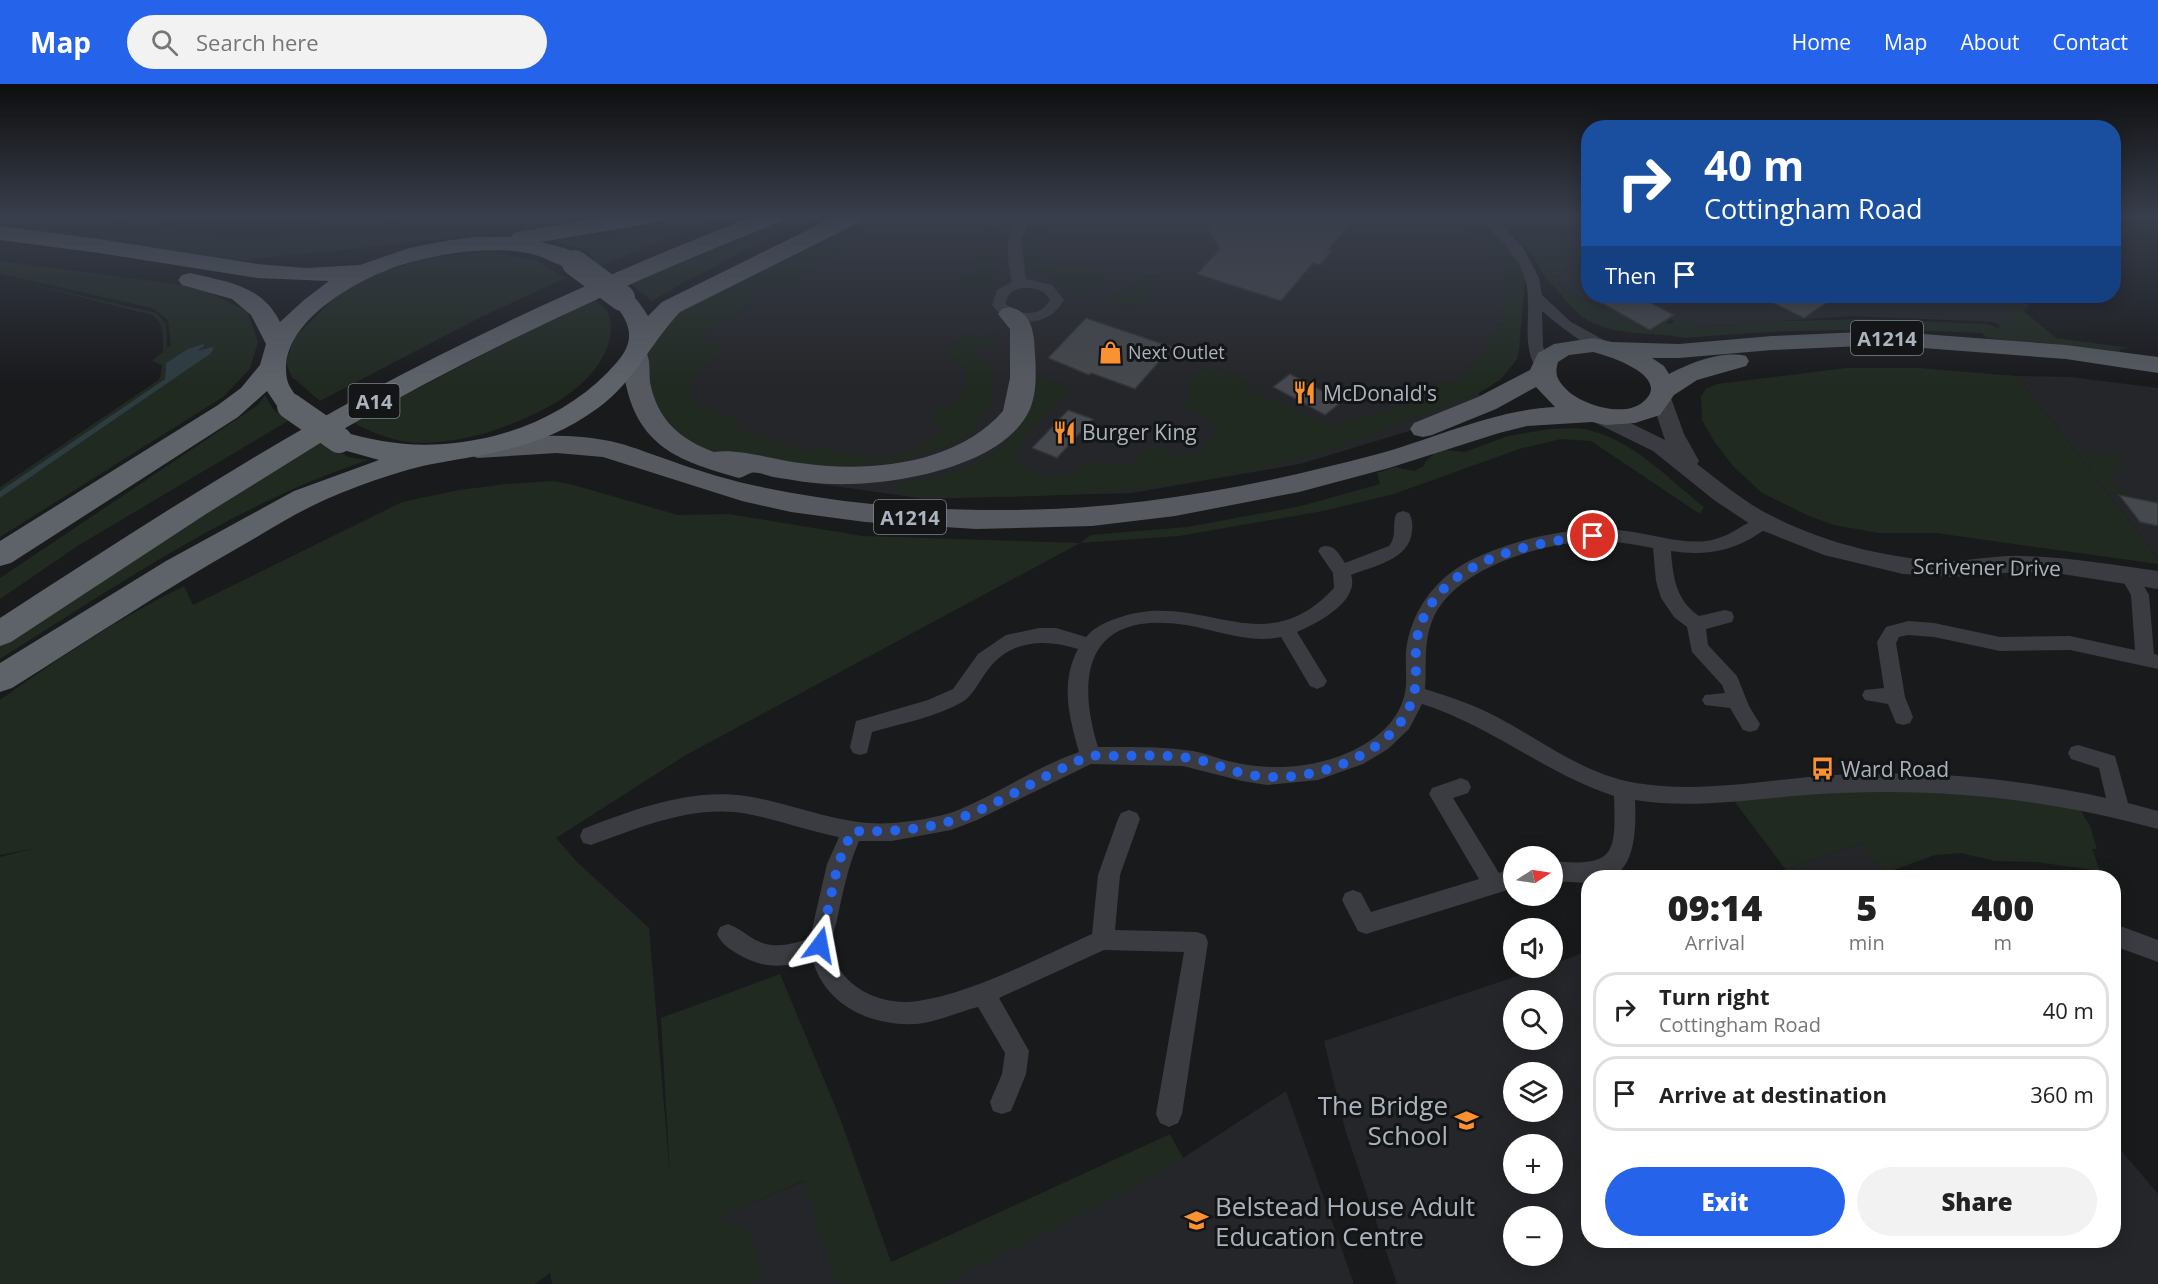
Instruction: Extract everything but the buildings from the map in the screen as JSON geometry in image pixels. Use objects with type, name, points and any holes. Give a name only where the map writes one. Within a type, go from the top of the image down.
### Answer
[{"type":"highway","points":[[152,272],[213,285],[241,294],[262,311],[275,355],[274,381],[290,406],[339,440],[368,450],[402,454],[441,453],[498,444],[553,423],[601,392],[618,377],[653,326],[671,307],[741,272]]},
{"type":"highway","points":[[257,272],[299,276],[350,272]]},
{"type":"highway","points":[[0,555],[228,411],[250,394],[275,355],[292,322],[332,290],[365,272]]},
{"type":"highway","points":[[587,272],[622,298],[633,311],[642,330],[638,350]]},
{"type":"highway","name":"A14","points":[[0,611],[177,496],[299,424],[491,323],[603,272]]},
{"type":"highway","name":"A14","points":[[0,634],[159,528],[316,434],[405,384],[590,291],[633,272]]},
{"type":"highway","points":[[0,679],[177,568],[304,498],[395,464],[441,453]]},
{"type":"main road","points":[[704,459],[812,474],[843,475],[908,469],[936,463],[976,446],[1009,421],[1019,404],[1022,328],[1010,314]]},
{"type":"main road","name":"A1214","points":[[1611,348],[1679,351],[1783,342],[1884,338],[2066,352],[2158,365]]},
{"type":"main road","points":[[1593,345],[1611,348],[1643,363],[1654,372],[1662,395],[1654,408],[1644,414],[1624,418],[1594,415],[1564,402],[1552,393],[1544,383],[1542,371],[1549,356],[1568,347],[1593,345]]},
{"type":"main road","name":"A1214","points":[[638,350],[639,396],[648,417],[660,432],[675,444],[704,459],[771,477],[844,490],[925,499],[999,501],[1132,493],[1203,483],[1348,453],[1416,432],[1487,403],[1542,371]]},
{"type":"main road","name":"A1214","points":[[1662,395],[1671,383],[1690,374],[1726,363],[1796,355],[1891,352],[2075,367],[2158,383]]},
{"type":"main road","name":"A1214","points":[[472,449],[554,444],[587,446],[619,452],[699,479],[756,495],[838,509],[907,517],[963,520],[1052,519],[1119,514],[1223,499],[1300,484],[1406,455],[1524,418],[1594,415]]},
{"type":"street","points":[[1017,272],[1020,284]]},
{"type":"street","points":[[1529,272],[1535,296],[1535,345],[1542,371]]},
{"type":"street","points":[[1020,284],[1038,285],[1052,291],[1057,300],[1055,306],[1044,314],[1036,316],[1010,314],[999,304],[1000,295],[1005,290],[1020,284]]},
{"type":"street","points":[[1535,296],[1566,325],[1611,348]]},
{"type":"street","name":"Scrivener Drive","points":[[1662,395],[1673,434],[1694,472]]},
{"type":"street","name":"Scrivener Drive","points":[[1594,415],[1645,436],[1722,495],[1764,522],[1832,549],[1903,566],[1953,569],[2018,564],[2128,574],[2158,580]]},
{"type":"street","points":[[1341,572],[1395,550],[1404,536],[1403,517]]},
{"type":"street","points":[[591,836],[645,814],[691,804],[745,805],[852,831],[888,832],[930,826],[968,815],[1038,779],[1090,756],[1159,756],[1195,759],[1253,776],[1290,776],[1322,771],[1354,759],[1383,740],[1404,718],[1415,694],[1416,644],[1423,618],[1444,589],[1466,571],[1512,552],[1584,537],[1612,536],[1662,545],[1700,548],[1730,543],[1749,534],[1764,522]]},
{"type":"street","points":[[1662,545],[1664,578],[1676,608],[1696,624],[1699,646],[1730,681],[1737,701],[1750,724]]},
{"type":"street","points":[[1090,756],[1077,705],[1078,674],[1089,645],[1109,630],[1129,620],[1153,615],[1178,617],[1250,631],[1270,632],[1286,629],[1316,613],[1343,591],[1345,582],[1341,572],[1327,551]]},
{"type":"street","points":[[1903,717],[1895,697],[1886,642],[1893,632],[1908,628],[1934,630],[2000,644],[2070,643],[2151,660],[2140,595],[2128,574]]},
{"type":"street","points":[[1696,624],[1725,617]]},
{"type":"street","points":[[1286,629],[1317,681]]},
{"type":"street","points":[[860,747],[863,727],[934,706],[960,694],[986,659],[1013,640],[1039,635],[1056,635],[1089,645]]},
{"type":"street","points":[[1415,694],[1478,716],[1563,767],[1624,790],[1689,795],[1864,783],[1954,783],[2008,788],[2119,809],[2158,820]]},
{"type":"street","points":[[1872,695],[1895,697]]},
{"type":"street","points":[[1712,700],[1737,701]]},
{"type":"street","points":[[2078,753],[2108,762],[2119,809]]},
{"type":"street","points":[[1461,787],[1439,794],[1503,880]]},
{"type":"street","points":[[1602,870],[1617,861],[1624,843],[1624,790]]},
{"type":"street","points":[[1103,940],[1109,875],[1129,819]]},
{"type":"street","points":[[852,831],[838,864],[820,945],[827,972],[860,1004],[887,1011],[916,1013],[983,994],[1103,940],[1197,942],[1169,1114]]},
{"type":"street","points":[[1563,873],[1581,874]]},
{"type":"street","points":[[1353,900],[1366,924],[1503,881]]},
{"type":"street","points":[[728,934],[747,950],[765,956],[790,956],[820,945]]},
{"type":"street","points":[[2121,937],[2158,951]]},
{"type":"street","points":[[983,994],[1017,1051],[1014,1074],[1002,1102]]},
{"type":"shaded area","points":[[0,272],[84,272],[198,287],[247,311],[258,342],[250,369],[223,397],[0,537],[0,498],[210,354],[214,349],[206,348],[200,352],[195,346],[166,363],[165,379],[0,491],[0,487],[160,379],[162,365],[152,361],[163,352],[163,341],[159,322],[152,315],[0,277],[157,313],[166,324],[167,347],[171,346],[168,320],[152,308],[0,274]]},
{"type":"shaded area","points":[[556,272],[566,278],[481,317],[320,401],[292,377],[286,364],[293,339],[341,291],[378,273]]},
{"type":"shaded area","points":[[655,272],[704,272],[652,301],[629,283]]},
{"type":"shaded area","points":[[754,272],[812,272],[799,282],[791,279],[787,282],[781,279],[748,296],[754,300],[704,337],[705,340],[725,349],[696,375],[690,388],[691,395],[700,406],[740,420],[734,427],[810,452],[816,446],[849,454],[885,456],[902,454],[918,448],[943,424],[932,420],[939,406],[950,408],[967,391],[965,367],[947,351],[966,334],[981,338],[999,333],[992,348],[974,345],[975,354],[994,370],[991,404],[974,429],[953,445],[895,462],[827,468],[783,468],[706,451],[658,423],[641,372],[655,328],[690,303]]},
{"type":"shaded area","points":[[779,272],[1520,272],[1525,278],[1517,359],[1500,380],[1477,392],[1487,403],[1449,419],[1300,464],[1132,493],[925,499],[771,477],[730,461],[688,407],[690,328]]},
{"type":"shaded area","points":[[967,272],[994,272],[994,276],[981,284],[977,290],[959,287],[958,284]]},
{"type":"shaded area","points":[[1039,272],[1103,272],[1107,276],[1106,282],[1099,290],[1075,293]]},
{"type":"shaded area","points":[[1506,272],[1522,272],[1525,278],[1517,359],[1500,380],[1479,393],[1318,453],[1249,471],[1200,480],[1100,492],[998,497],[901,494],[894,488],[899,484],[972,466],[990,456],[1006,442],[1018,424],[1027,402],[1033,373],[1068,387],[1070,392],[1044,415],[1016,451],[1019,464],[1045,476],[1054,477],[1071,474],[1087,462],[1132,465],[1149,445],[1182,458],[1187,452],[1197,456],[1218,427],[1208,424],[1212,418],[1180,406],[1192,395],[1185,391],[1206,369],[1218,369],[1231,374],[1248,382],[1243,390],[1293,407],[1330,426],[1429,397],[1424,386],[1462,380],[1501,325],[1507,292]]},
{"type":"shaded area","points":[[1542,272],[1556,272],[1554,273],[1559,284],[1565,290],[1581,298],[1581,303],[1591,303],[1651,331],[1665,323],[1670,324],[1674,321],[1670,319],[1675,316],[1698,327],[1784,321],[1867,319],[1988,324],[1998,328],[2014,316],[2015,312],[2003,308],[2005,304],[2002,303],[2004,303],[2019,307],[2056,338],[2130,348],[2119,349],[2121,354],[1987,338],[1982,333],[1945,331],[1797,331],[1686,338],[1628,332],[1606,328],[1589,321],[1578,313]]},
{"type":"shaded area","points":[[1549,272],[1581,272],[1581,298],[1565,290]]},
{"type":"shaded area","points":[[1150,276],[1156,276],[1161,282],[1135,308],[1103,300]]},
{"type":"shaded area","points":[[593,298],[605,308],[610,318],[611,332],[608,345],[600,362],[588,377],[574,390],[542,411],[482,434],[426,443],[407,442],[388,437],[352,422]]},
{"type":"shaded area","points":[[1591,303],[2023,303],[2030,305],[2005,328],[1993,322],[1853,316],[1698,327],[1675,317],[1651,331]]},
{"type":"shaded area","points":[[203,344],[204,346],[197,351],[212,347],[214,349],[210,354],[0,498],[0,491],[165,379],[166,363],[188,349]]},
{"type":"shaded area","points":[[1846,368],[1919,368],[2017,376],[2158,558],[2158,564],[1936,533],[1879,533],[1834,525],[1807,515],[1762,493],[1733,466],[1702,420],[1701,396],[1706,389],[1717,384]]},
{"type":"shaded area","points":[[2017,376],[2070,377],[2158,388],[2158,558]]},
{"type":"shaded area","points":[[265,395],[273,409],[288,421],[79,545],[0,599],[0,578],[258,405]]},
{"type":"shaded area","points":[[1550,429],[1583,429],[1621,443],[1650,462],[1704,507],[1700,514],[1591,441],[1561,439],[1519,449],[1394,494],[1323,511],[1179,536],[1080,543],[1091,535],[1187,527],[1301,506],[1380,484],[1377,473],[1395,467],[1414,471],[1424,466],[1425,462],[1436,452],[1446,450],[1465,452],[1508,436]]},
{"type":"shaded area","points":[[319,440],[348,457],[368,460],[272,499],[178,548],[0,659],[0,645]]},
{"type":"shaded area","points":[[2114,449],[2158,458],[2118,452],[2125,471],[2110,469],[2116,488],[2130,491],[2131,498],[2110,492],[2076,450],[2116,458]]},
{"type":"shaded area","points":[[552,481],[678,515],[729,514],[863,536],[1080,543],[686,755],[556,838],[577,862],[649,928],[670,1176],[661,1018],[780,974],[840,1118],[891,1262],[1170,1134],[1183,1158],[1119,1195],[944,1284],[837,1284],[805,1180],[718,1218],[749,1230],[763,1276],[749,1284],[552,1284],[550,1273],[535,1284],[0,1284],[0,857],[35,848],[0,855],[0,700],[44,669],[113,625],[184,586],[193,605],[402,502],[459,490],[507,484]]},
{"type":"shaded area","points":[[1815,786],[2074,800],[2090,826],[2097,849],[2092,849],[2100,870],[2037,862],[1995,861],[1961,853],[1935,855],[1893,870],[1882,870],[1860,843],[1786,870],[1728,793]]},
{"type":"shaded area","points":[[1860,843],[1883,870],[1786,870]]},
{"type":"shaded area","name":"The Bridge School","points":[[1581,954],[1581,1248],[2121,1248],[2121,1150],[2158,1194],[2158,1284],[1397,1284],[1345,1129],[1324,1041],[1511,978],[1563,978],[1563,960]]},
{"type":"shaded area","name":"Belstead House Adult Education Centre","points":[[1286,1091],[1354,1284],[942,1284],[1183,1158]]},
{"type":"shaded area","points":[[806,1180],[838,1284],[589,1284],[717,1218]]},
{"type":"place","name":"Next Outlet","points":[[1110,352]]},
{"type":"place","name":"McDonald's","points":[[1305,393]]},
{"type":"place","name":"Burger King","points":[[1064,432]]},
{"type":"place","name":"Ward Road","points":[[1823,769]]},
{"type":"place","name":"The Bridge School","points":[[1466,1120]]},
{"type":"place","name":"Belstead House Adult Education Centre","points":[[1197,1221]]},
{"type":"route","points":[[820,945],[838,864],[852,831],[888,832],[930,826],[968,815],[1038,779],[1090,756],[1159,756],[1195,759],[1253,776],[1290,776],[1334,767],[1374,747],[1399,726],[1409,711],[1415,694],[1416,652],[1423,618],[1450,582],[1466,571],[1502,555],[1544,544],[1593,536]]}]
